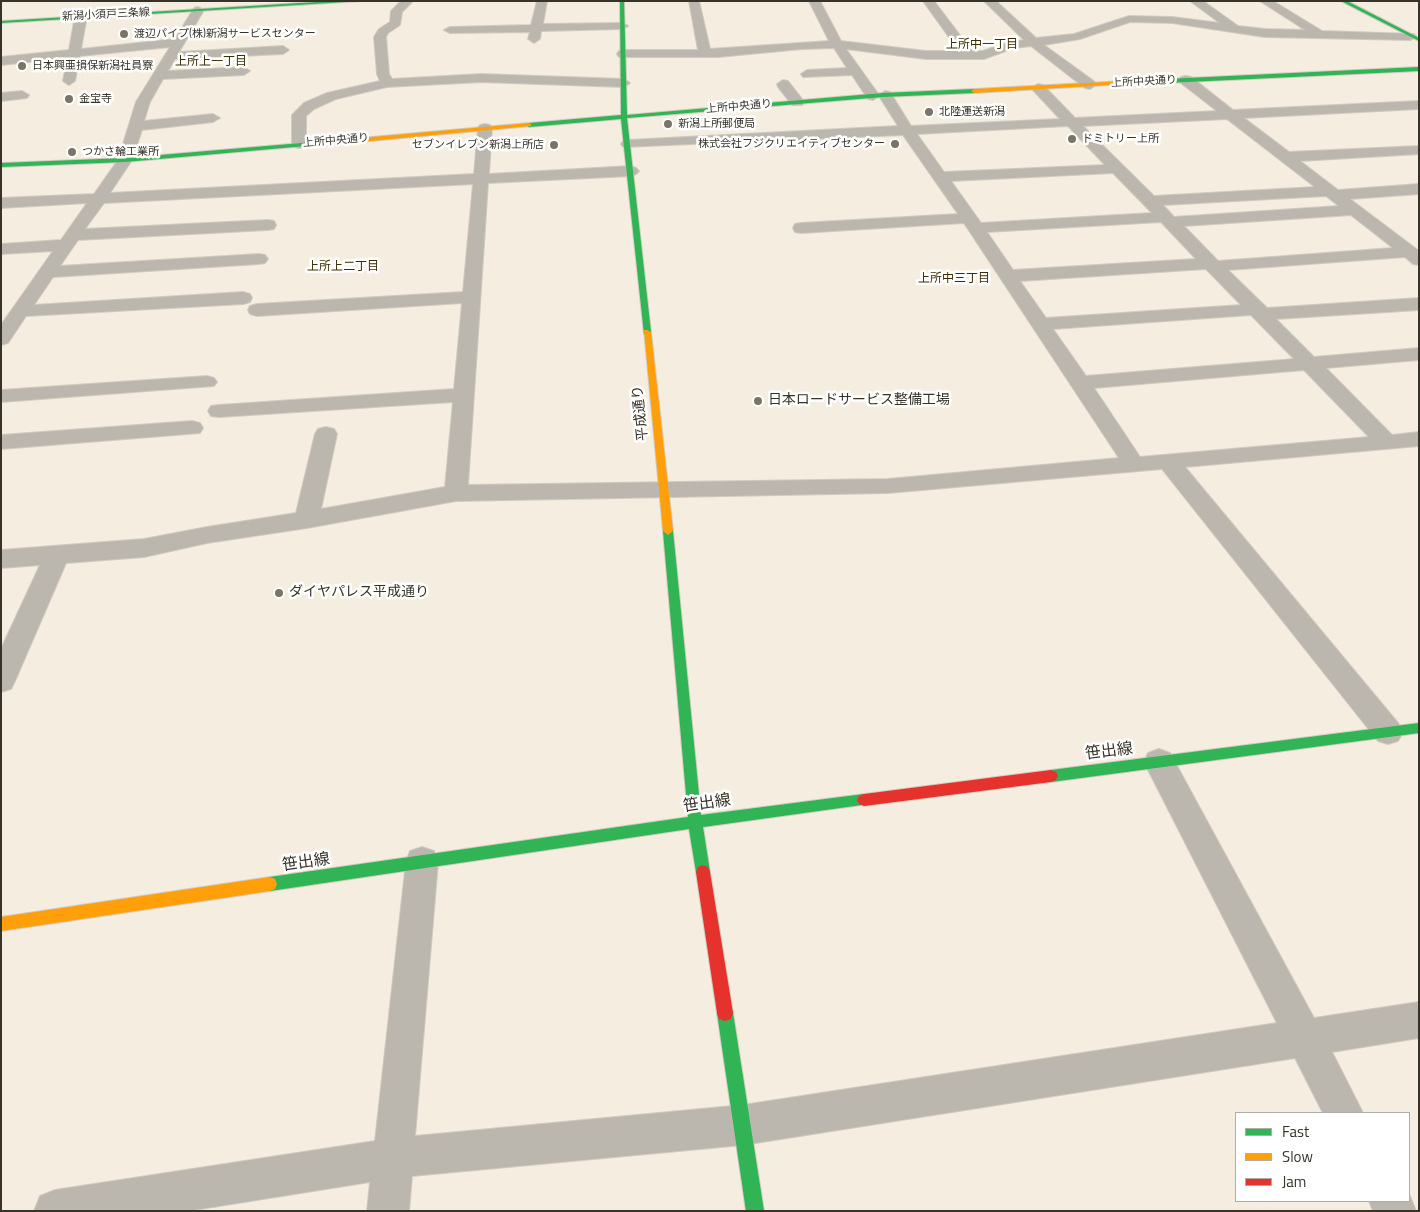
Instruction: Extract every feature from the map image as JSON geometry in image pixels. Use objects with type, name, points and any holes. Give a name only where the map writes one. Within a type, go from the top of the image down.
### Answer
[{"type":"street","name":"新潟小須戸三条線","points":[[1,22],[361,1]]},
{"type":"street","points":[[387,83],[383,74],[382,40],[380,37],[383,31],[396,23],[398,11],[408,1]]},
{"type":"street","points":[[535,33],[542,1]]},
{"type":"street","name":"平成通り","points":[[622,1],[624,116],[664,489],[695,822],[744,1125],[755,1211]]},
{"type":"street","points":[[694,1],[705,52]]},
{"type":"street","points":[[814,1],[837,44],[855,71],[879,95],[907,130],[1134,464]]},
{"type":"street","points":[[928,1],[968,55]]},
{"type":"street","points":[[989,1],[1034,43],[1090,85]]},
{"type":"street","points":[[1195,1],[1238,29]]},
{"type":"street","points":[[1265,1],[1321,35]]},
{"type":"street","points":[[1343,1],[1413,35]]},
{"type":"street","points":[[1134,6],[1153,19]]},
{"type":"street","points":[[1,339],[20,304],[48,272],[125,160],[143,102],[198,10]]},
{"type":"street","points":[[69,81],[81,16]]},
{"type":"street","points":[[623,54],[705,52],[837,44],[913,54],[984,55],[1012,45],[1076,37],[1129,19],[1153,19],[1265,34],[1413,35]]},
{"type":"street","points":[[450,30],[535,33],[622,26]]},
{"type":"street","points":[[1,61],[198,39]]},
{"type":"street","points":[[171,56],[283,50]]},
{"type":"street","name":"上所中央通り","points":[[1,165],[125,160],[879,95],[1419,69]]},
{"type":"street","points":[[160,75],[244,70]]},
{"type":"street","points":[[806,74],[855,71]]},
{"type":"street","points":[[299,144],[299,114],[309,106],[332,96],[387,83],[482,78],[624,83]]},
{"type":"street","points":[[1186,80],[1414,256]]},
{"type":"street","points":[[783,84],[798,102]]},
{"type":"street","points":[[1038,88],[1260,311],[1387,442]]},
{"type":"street","points":[[1,97],[22,95]]},
{"type":"street","points":[[628,144],[1419,105]]},
{"type":"street","points":[[135,126],[213,118]]},
{"type":"street","points":[[456,493],[485,128]]},
{"type":"street","points":[[1286,157],[1419,150]]},
{"type":"street","points":[[941,178],[1110,169]]},
{"type":"street","points":[[1,203],[630,170]]},
{"type":"street","points":[[1151,201],[1419,189]]},
{"type":"street","points":[[801,228],[1168,219],[1354,210]]},
{"type":"street","points":[[1,249],[70,240],[268,225]]},
{"type":"street","points":[[1008,276],[1213,264],[1414,256]]},
{"type":"street","points":[[48,272],[259,258]]},
{"type":"street","points":[[20,304],[250,304],[472,297]]},
{"type":"street","points":[[1040,324],[1419,304]]},
{"type":"street","points":[[1079,383],[1419,354]]},
{"type":"street","points":[[1,396],[207,382]]},
{"type":"street","points":[[219,411],[464,395]]},
{"type":"street","points":[[1,442],[192,428]]},
{"type":"street","points":[[306,520],[326,434]]},
{"type":"street","points":[[1,559],[144,548],[208,535],[306,520],[456,493],[888,486],[1419,439]]},
{"type":"street","points":[[1168,461],[1388,732]]},
{"type":"street","points":[[1,682],[57,554]]},
{"type":"street","name":"笹出線","points":[[1,924],[695,822],[1419,728]]},
{"type":"street","points":[[1159,762],[1343,1112]]},
{"type":"street","points":[[388,1211],[422,862]]},
{"type":"street","points":[[54,1211],[393,1158],[744,1125],[1419,1020]]},
{"type":"traffic: fast","points":[[1,22],[361,1]]},
{"type":"traffic: fast","points":[[622,1],[624,116],[647,332]]},
{"type":"traffic: fast","points":[[1343,1],[1419,40]]},
{"type":"traffic: fast","points":[[1124,83],[1419,69]]},
{"type":"traffic: fast","points":[[529,125],[883,95],[974,91]]},
{"type":"traffic: fast","points":[[1,165],[125,160],[349,141]]},
{"type":"traffic: fast","points":[[668,531],[695,822],[703,872]]},
{"type":"traffic: fast","points":[[1051,776],[1419,728]]},
{"type":"traffic: fast","points":[[270,884],[695,822],[864,800]]},
{"type":"traffic: fast","points":[[725,1013],[755,1211]]},
{"type":"traffic: slow","points":[[974,91],[1124,83]]},
{"type":"traffic: slow","points":[[349,141],[529,125]]},
{"type":"traffic: slow","points":[[647,332],[668,531]]},
{"type":"traffic: slow","points":[[1,924],[270,884]]},
{"type":"traffic: jam","points":[[864,800],[1051,776]]},
{"type":"traffic: jam","points":[[703,872],[725,1013]]},
{"type":"place","name":"渡辺パイプ(株)新潟サービスセンター","points":[[124,34]]},
{"type":"place","name":"日本興亜損保新潟社員寮","points":[[22,66]]},
{"type":"place","name":"金宝寺","points":[[69,99]]},
{"type":"place","name":"北陸運送新潟","points":[[929,112]]},
{"type":"place","name":"新潟上所郵便局","points":[[668,124]]},
{"type":"place","name":"ドミトリー上所","points":[[1072,139]]},
{"type":"place","name":"株式会社フジクリエイティブセンター","points":[[895,144]]},
{"type":"place","name":"セブンイレブン新潟上所店","points":[[554,145]]},
{"type":"place","name":"つかさ輪工業所","points":[[72,152]]},
{"type":"place","name":"日本ロードサービス整備工場","points":[[758,401]]},
{"type":"place","name":"ダイヤパレス平成通り","points":[[279,593]]},
{"type":"district","name":"上所中一丁目","points":[[982,45]]},
{"type":"district","name":"上所上一丁目","points":[[211,62]]},
{"type":"district","name":"上所上二丁目","points":[[343,267]]},
{"type":"district","name":"上所中三丁目","points":[[954,279]]}]
